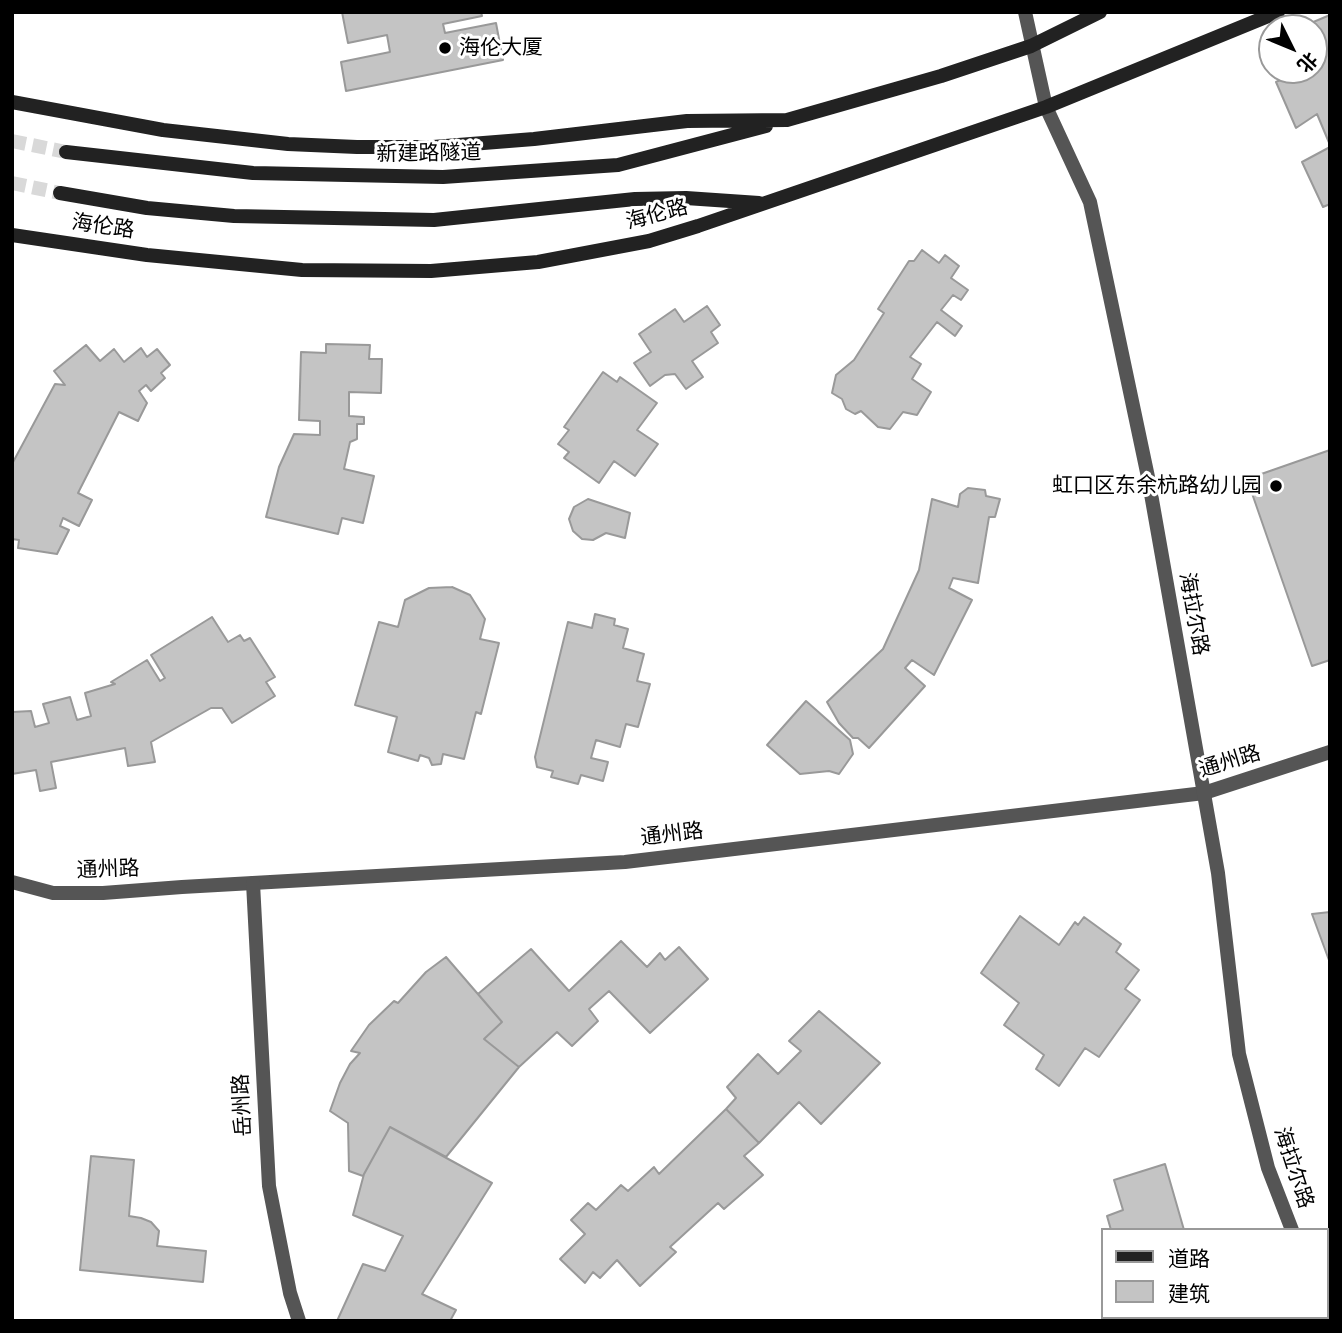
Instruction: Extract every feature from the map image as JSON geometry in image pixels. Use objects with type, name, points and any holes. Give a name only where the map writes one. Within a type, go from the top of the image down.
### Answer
[{"type":"main road","points":[[12,102],[163,130],[288,144],[357,147],[433,147],[534,139],[687,121],[787,120],[941,76],[1031,46],[1100,12]]},
{"type":"main road","name":"海伦路","points":[[12,235],[147,255],[302,270],[431,271],[538,262],[649,241],[765,203],[1046,107],[1278,12]]},
{"type":"main road","name":"新建路隧道","points":[[66,152],[253,173],[443,177],[618,164],[787,120]]},
{"type":"main road","points":[[60,193],[147,208],[234,216],[344,219],[434,220],[635,200],[686,198],[765,203]]},
{"type":"street","name":"海拉尔路","points":[[1025,12],[1046,107],[1090,202],[1148,477],[1219,873],[1239,1054],[1268,1168],[1291,1228]]},
{"type":"street","name":"通州路","points":[[12,882],[52,892],[103,893],[625,862],[1204,793],[1330,752]]},
{"type":"street","name":"岳州路","points":[[253,883],[269,1186],[290,1293],[299,1321]]},
{"type":"building","name":"海伦大厦","points":[[342,12],[481,12],[482,16],[443,24],[445,33],[496,23],[503,60],[346,91],[341,62],[390,52],[387,35],[348,43]]},
{"type":"building","points":[[1330,15],[1330,145],[1317,114],[1296,128],[1277,84],[1328,84]]},
{"type":"building","points":[[1330,147],[1330,204],[1323,207],[1302,162]]},
{"type":"building","points":[[922,250],[939,263],[945,255],[959,266],[951,278],[968,290],[961,300],[953,295],[941,310],[962,326],[955,336],[937,322],[910,357],[921,364],[912,379],[931,392],[917,415],[903,412],[890,429],[878,427],[861,411],[855,414],[846,409],[842,399],[832,393],[836,375],[854,360],[884,313],[878,309],[909,261],[914,261]]},
{"type":"building","points":[[707,306],[720,325],[711,332],[718,343],[692,361],[703,377],[686,389],[675,374],[665,375],[650,386],[634,363],[651,352],[639,334],[675,309],[684,322]]},
{"type":"building","points":[[326,344],[370,345],[369,359],[382,359],[381,393],[349,392],[349,416],[364,417],[364,424],[357,424],[357,439],[350,442],[344,469],[374,476],[363,523],[342,518],[338,534],[266,517],[279,467],[294,434],[320,435],[320,421],[299,420],[301,352],[326,353]]},
{"type":"building","points":[[86,345],[100,361],[114,349],[124,362],[141,348],[147,357],[157,349],[170,365],[161,373],[165,378],[151,391],[146,385],[139,391],[147,403],[138,421],[119,412],[78,493],[92,500],[79,526],[63,518],[60,526],[69,530],[57,554],[18,548],[19,540],[12,539],[12,464],[55,384],[65,385],[54,371]]},
{"type":"building","points":[[603,372],[617,382],[620,377],[657,403],[637,430],[658,444],[635,476],[614,461],[599,483],[564,458],[569,452],[558,444],[569,430],[564,427]]},
{"type":"building","points":[[1330,450],[1330,660],[1312,666],[1247,479]]},
{"type":"building","points":[[968,488],[985,490],[986,496],[1000,499],[995,517],[989,517],[978,583],[953,578],[949,588],[972,600],[934,675],[912,660],[905,668],[925,686],[869,748],[858,738],[853,738],[839,723],[827,702],[883,649],[919,570],[932,499],[958,507],[960,494]]},
{"type":"building","points":[[588,499],[630,513],[625,538],[606,533],[593,540],[582,539],[573,531],[569,519],[574,507]]},
{"type":"building","points":[[452,587],[470,595],[485,619],[480,639],[499,643],[481,714],[476,712],[464,759],[443,754],[441,764],[432,765],[429,758],[420,755],[418,761],[388,752],[397,717],[355,705],[379,622],[398,627],[405,600],[429,588]]},
{"type":"building","points":[[595,614],[615,619],[614,625],[628,629],[623,648],[644,654],[637,681],[650,684],[638,727],[626,724],[620,747],[596,740],[591,758],[608,762],[603,781],[581,775],[578,784],[551,777],[553,771],[537,767],[535,757],[568,622],[592,628]]},
{"type":"building","points":[[212,617],[228,642],[240,635],[244,641],[250,638],[275,677],[266,682],[275,696],[232,723],[222,708],[211,708],[151,742],[155,762],[128,766],[125,748],[51,762],[56,788],[40,791],[36,770],[12,774],[12,712],[31,711],[35,727],[49,723],[43,704],[70,697],[77,720],[91,716],[85,693],[115,684],[111,682],[147,660],[160,681],[165,678],[151,655]]},
{"type":"building","points":[[806,701],[850,740],[853,754],[839,774],[829,771],[800,774],[767,745]]},
{"type":"building","points":[[1330,912],[1330,963],[1312,914]]},
{"type":"building","points":[[1020,916],[1059,945],[1075,922],[1078,925],[1084,917],[1121,944],[1116,952],[1139,970],[1125,989],[1140,1000],[1099,1057],[1085,1048],[1059,1086],[1036,1069],[1044,1055],[1004,1025],[1019,1003],[981,973]]},
{"type":"building","points":[[621,941],[647,967],[660,953],[665,960],[679,947],[708,979],[650,1033],[609,991],[589,1009],[598,1021],[572,1046],[557,1032],[519,1067],[484,1039],[502,1022],[478,994],[531,949],[569,991]]},
{"type":"building","points":[[446,957],[502,1022],[484,1039],[519,1067],[446,1157],[390,1127],[363,1176],[349,1171],[348,1123],[330,1111],[340,1083],[350,1064],[360,1053],[351,1051],[369,1025],[394,1001],[398,1003],[426,972]]},
{"type":"building","points":[[819,1011],[880,1063],[821,1124],[799,1102],[759,1143],[726,1109],[736,1098],[727,1087],[758,1054],[778,1074],[801,1051],[789,1041]]},
{"type":"building","points":[[726,1109],[759,1143],[744,1156],[763,1175],[724,1209],[718,1203],[670,1247],[676,1252],[640,1286],[617,1260],[600,1278],[593,1272],[585,1283],[560,1259],[585,1234],[571,1220],[588,1203],[596,1210],[621,1185],[628,1191],[654,1167],[659,1174]]},
{"type":"building","points":[[390,1127],[492,1183],[422,1294],[456,1310],[450,1321],[337,1321],[363,1264],[385,1271],[403,1236],[353,1215],[364,1174]]},
{"type":"building","points":[[91,1156],[134,1160],[129,1216],[151,1222],[159,1231],[157,1246],[206,1251],[203,1282],[80,1270]]},
{"type":"building","points":[[1165,1164],[1183,1228],[1110,1228],[1107,1216],[1123,1210],[1114,1180]]},
{"type":"building","points":[[1114,1319],[1188,1319],[1188,1321],[1113,1321]]},
{"type":"tunnel","points":[[12,141],[66,152]]},
{"type":"tunnel","points":[[12,183],[60,193]]},
{"type":"place","name":"海伦大厦","points":[[445,48]]},
{"type":"place","name":"虹口区东余杭路幼儿园","points":[[1276,486]]}]
